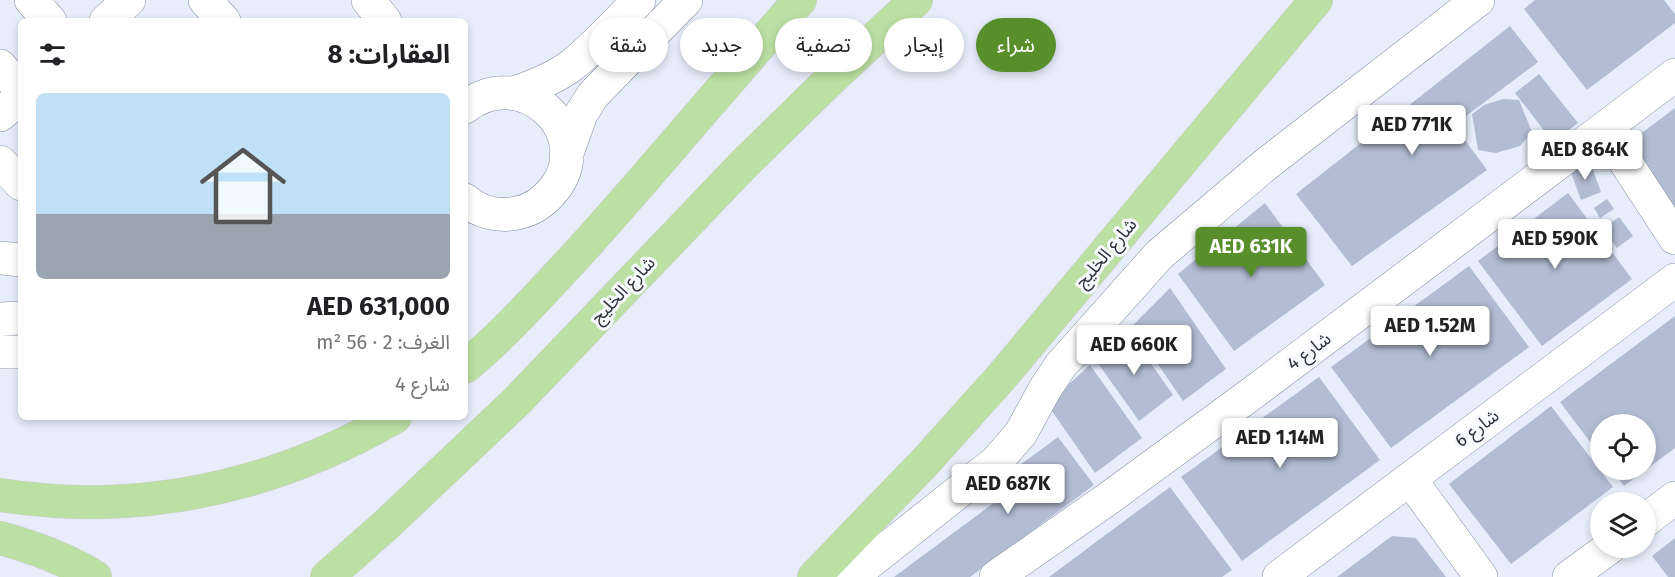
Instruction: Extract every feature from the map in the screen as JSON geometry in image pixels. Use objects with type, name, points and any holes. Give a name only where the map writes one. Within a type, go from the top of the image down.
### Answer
[{"type":"main road","points":[[468,364],[511,324],[581,250],[800,0]]},
{"type":"main road","name":"شارع الخليج","points":[[327,577],[386,525],[517,401],[745,163],[916,0]]},
{"type":"main road","name":"شارع الخليج","points":[[814,577],[926,461],[1004,374],[1316,0]]},
{"type":"main road","points":[[0,495],[58,502],[104,502],[150,500],[195,493],[240,483],[326,454],[390,420]]},
{"type":"main road","points":[[0,538],[58,558],[95,577]]},
{"type":"street","points":[[31,0],[47,18]]},
{"type":"street","points":[[109,18],[129,0]]},
{"type":"street","points":[[206,0],[221,18]]},
{"type":"street","points":[[368,0],[383,18]]},
{"type":"street","points":[[468,105],[485,96],[535,86],[571,66],[639,0]]},
{"type":"street","points":[[566,156],[581,114],[593,95],[686,0]]},
{"type":"street","points":[[851,577],[1003,455],[1021,434],[1061,365],[1159,255],[1265,165],[1478,0]]},
{"type":"street","points":[[0,66],[18,87]]},
{"type":"street","name":"شارع 4","points":[[996,577],[1254,392],[1675,75]]},
{"type":"street","points":[[468,80],[507,93],[529,97],[542,104],[560,128],[565,141],[566,156],[564,171],[558,184],[549,196],[524,212],[480,217],[481,210],[468,202]]},
{"type":"street","points":[[0,115],[18,100]]},
{"type":"street","points":[[1604,129],[1675,238]]},
{"type":"street","points":[[0,162],[18,181]]},
{"type":"street","points":[[0,258],[18,260]]},
{"type":"street","name":"شارع 6","points":[[1279,577],[1675,280]]},
{"type":"street","points":[[0,319],[18,318]]},
{"type":"street","points":[[0,352],[18,352]]},
{"type":"street","points":[[1410,479],[1481,577]]},
{"type":"street","points":[[1656,512],[1675,498]]},
{"type":"street","points":[[1569,577],[1595,558]]},
{"type":"building","points":[[1535,0],[1664,0],[1675,14],[1675,23],[1587,90],[1524,9]]},
{"type":"building","points":[[1510,26],[1538,62],[1454,125],[1487,170],[1352,266],[1296,194]]},
{"type":"building","points":[[1539,74],[1578,123],[1553,142],[1515,93]]},
{"type":"building","points":[[1503,99],[1519,100],[1532,132],[1520,146],[1496,153],[1478,150],[1472,114],[1484,105]]},
{"type":"building","points":[[1675,108],[1675,209],[1627,144]]},
{"type":"building","points":[[1590,162],[1601,192],[1581,200],[1570,170]]},
{"type":"building","points":[[1568,193],[1632,279],[1542,346],[1478,261]]},
{"type":"building","points":[[1607,199],[1614,209],[1600,218],[1594,208]]},
{"type":"building","points":[[1265,203],[1325,285],[1234,351],[1178,274]]},
{"type":"building","points":[[1619,217],[1633,236],[1617,248],[1602,229]]},
{"type":"building","points":[[1469,266],[1529,347],[1391,448],[1331,367]]},
{"type":"building","points":[[1170,288],[1226,369],[1183,401],[1132,326]]},
{"type":"building","points":[[1675,316],[1675,448],[1656,462],[1656,414],[1590,414],[1590,442],[1560,402]]},
{"type":"building","points":[[1128,331],[1173,395],[1139,421],[1095,359]]},
{"type":"building","points":[[1090,365],[1142,438],[1095,473],[1047,404]]},
{"type":"building","points":[[1319,377],[1380,460],[1242,561],[1181,477]]},
{"type":"building","points":[[1551,406],[1590,457],[1590,480],[1608,480],[1613,487],[1606,492],[1590,492],[1590,504],[1511,564],[1449,484]]},
{"type":"building","points":[[1058,437],[1094,485],[970,577],[894,577],[1014,488],[1005,476]]},
{"type":"building","points":[[1620,480],[1632,480],[1624,486]]},
{"type":"building","points":[[1170,487],[1232,570],[1222,577],[1049,577]]},
{"type":"building","points":[[1392,536],[1416,538],[1446,577],[1337,577]]},
{"type":"building","points":[[1675,538],[1675,577],[1668,577],[1654,558],[1656,558],[1656,553]]}]
